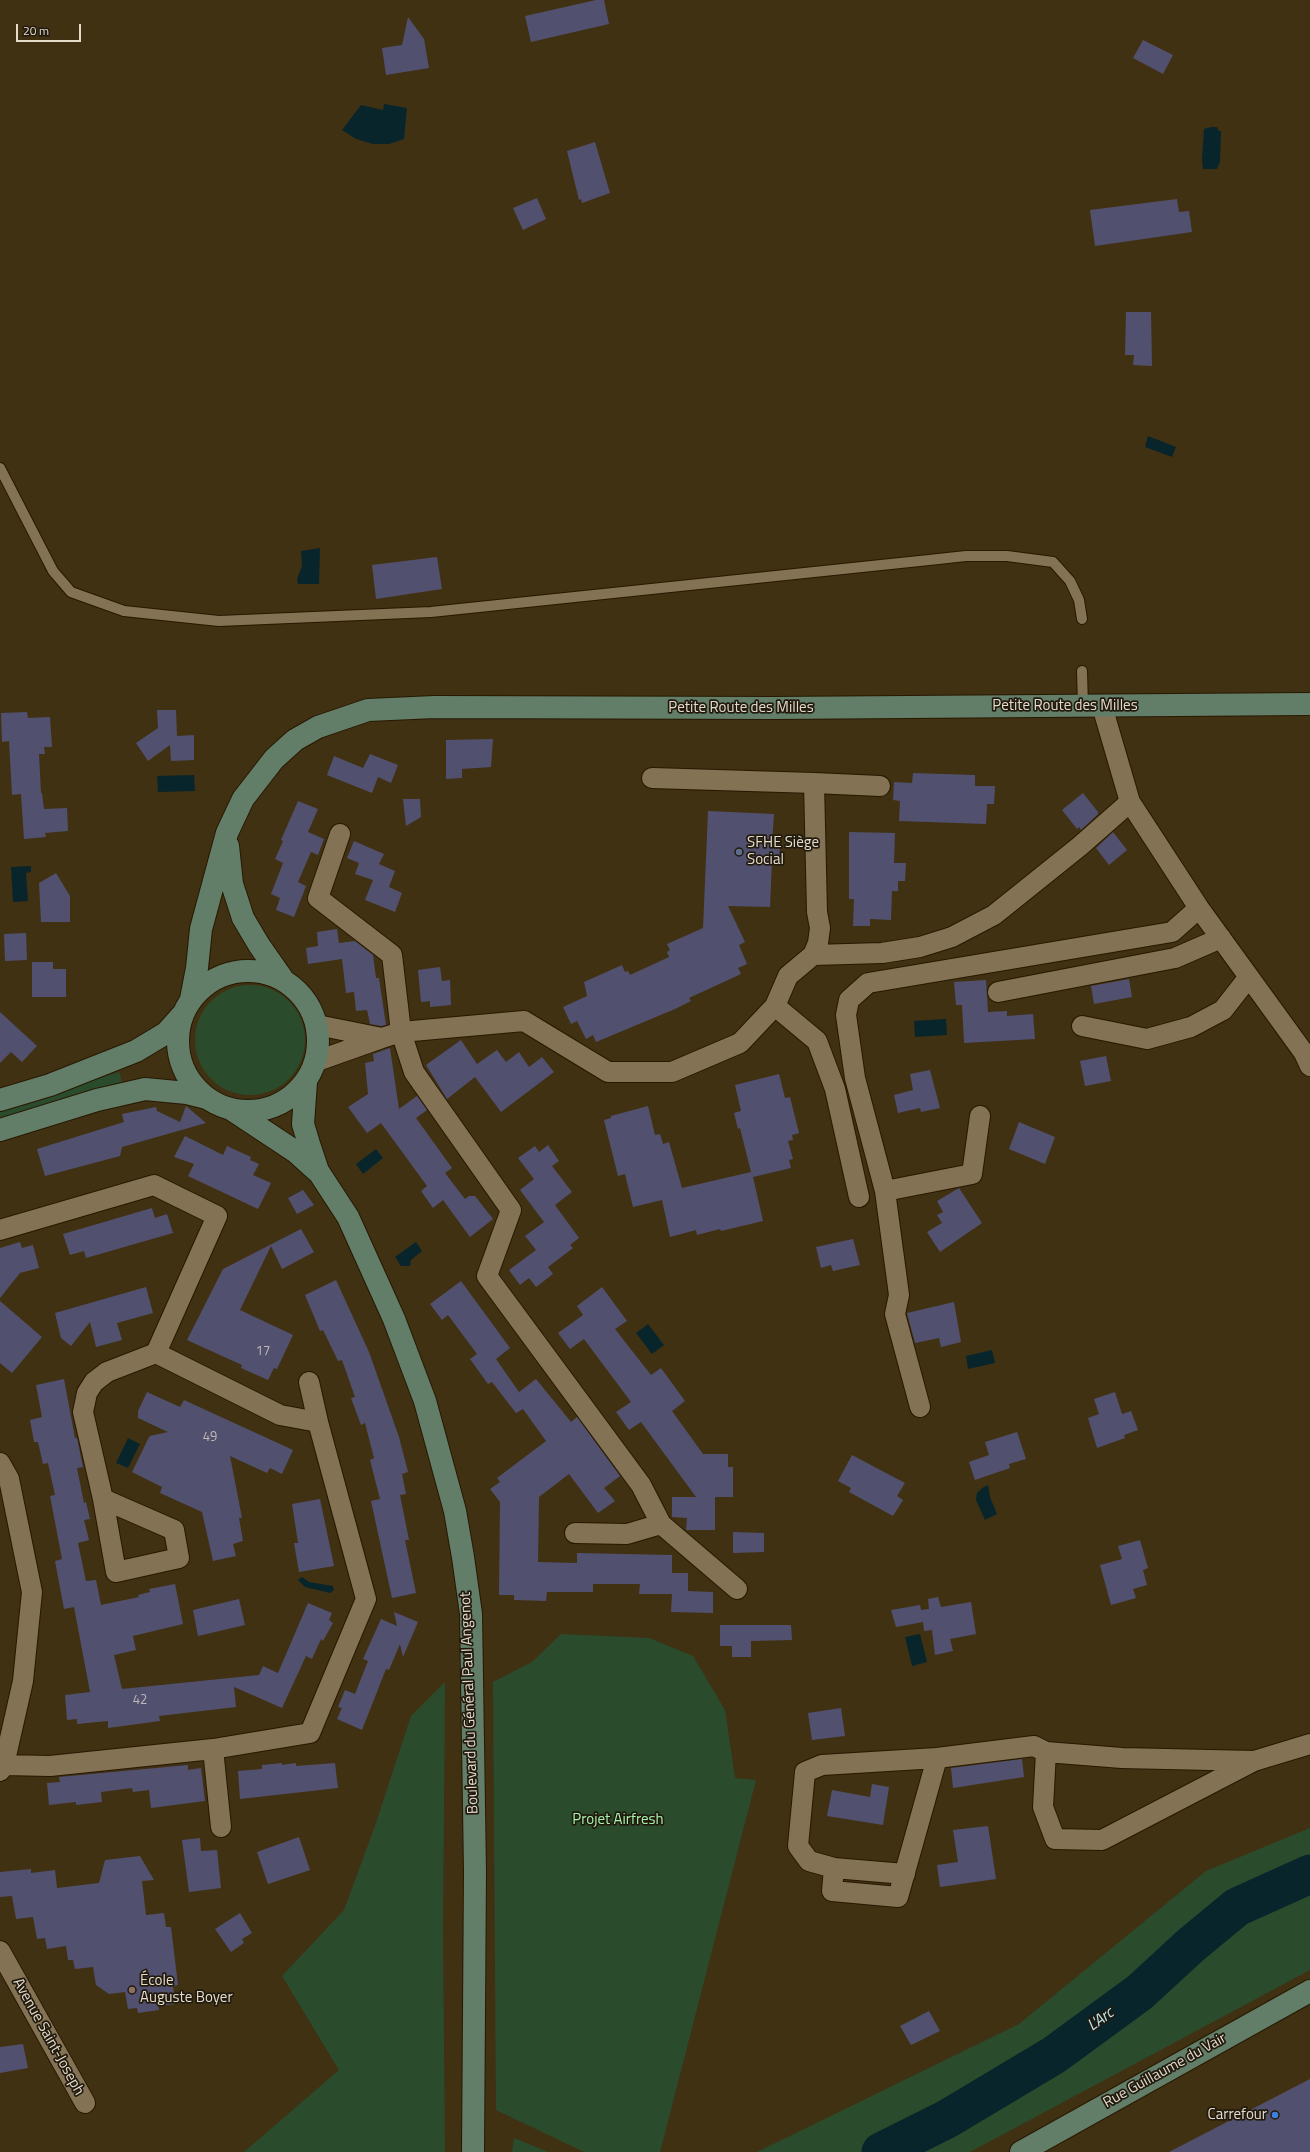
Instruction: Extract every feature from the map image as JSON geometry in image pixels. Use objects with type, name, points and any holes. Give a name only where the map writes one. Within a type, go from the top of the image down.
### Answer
[{"type":"main road","name":"Petite Route des Milles","points":[[186,1007],[197,968],[201,929],[227,833],[243,799],[274,759],[295,740],[318,727],[368,710],[435,707],[1092,706],[1310,704]]},
{"type":"main road","points":[[0,1130],[97,1100],[145,1088],[187,1093],[207,1098],[230,1109],[254,1111],[286,1100],[306,1082],[317,1061],[317,1025],[302,995],[282,978],[258,945],[243,918],[232,884],[227,833]]},
{"type":"main road","points":[[0,1100],[50,1085],[136,1051],[166,1033],[186,1007],[214,978],[250,970],[282,978]]},
{"type":"main road","points":[[186,1007],[178,1047],[188,1078],[207,1098]]},
{"type":"main road","name":"Boulevard du Général Paul Angenot","points":[[306,1082],[303,1124],[318,1171],[348,1217],[394,1319],[425,1401],[455,1511],[464,1557],[470,1614],[475,1872],[472,2152]]},
{"type":"main road","name":"Boulevard du Général Paul Angenot","points":[[230,1109],[296,1152],[318,1171]]},
{"type":"main road","name":"Rue Guillaume du Vair","points":[[1021,2152],[1310,1991]]},
{"type":"street","points":[[1092,706],[1130,802],[1199,908],[1248,978],[1304,1053],[1310,1066]]},
{"type":"street","points":[[652,778],[880,786]]},
{"type":"street","points":[[317,1061],[401,1032],[524,1021],[608,1072],[672,1072],[740,1043],[775,1006],[788,976],[813,955],[818,943],[820,928],[818,912],[814,783]]},
{"type":"street","points":[[813,955],[882,953],[920,947],[952,937],[994,915],[1080,846],[1130,802]]},
{"type":"street","points":[[340,834],[318,898],[392,956],[401,1032],[414,1072],[511,1210],[487,1276],[641,1485],[661,1524],[737,1589]]},
{"type":"street","points":[[920,1407],[895,1314],[899,1295],[885,1191],[855,1078],[846,1015],[849,1000],[868,983],[1172,932],[1199,908]]},
{"type":"street","points":[[998,992],[1175,958],[1221,938]]},
{"type":"street","points":[[1082,1026],[1147,1039],[1191,1027],[1223,1010],[1248,978]]},
{"type":"street","points":[[775,1006],[818,1041],[835,1089],[859,1196]]},
{"type":"street","points":[[317,1025],[382,1038]]},
{"type":"street","points":[[885,1191],[972,1174],[980,1116]]},
{"type":"street","points":[[0,1230],[154,1185],[217,1216],[156,1353],[107,1372],[94,1382],[87,1393],[83,1412],[103,1499]]},
{"type":"street","points":[[156,1353],[280,1415],[318,1422]]},
{"type":"street","points":[[0,1463],[9,1479],[9,1524],[32,1592],[23,1681],[2,1768],[50,1766],[213,1749],[310,1733],[366,1599],[318,1422],[310,1382]]},
{"type":"street","points":[[576,1533],[627,1534],[661,1524]]},
{"type":"street","points":[[1046,1752],[1043,1807],[1055,1839],[1102,1840],[1254,1761],[1310,1744]]},
{"type":"street","points":[[936,1758],[898,1897],[832,1891],[834,1868],[809,1862],[798,1846],[806,1772],[822,1765],[936,1758],[1034,1746],[1046,1752],[1122,1758],[1254,1761]]},
{"type":"street","points":[[213,1749],[222,1827]]},
{"type":"street","name":"Avenue Saint-Joseph","points":[[0,1951],[85,2102]]},
{"type":"lane","points":[[0,468],[53,571],[71,592],[124,611],[219,621],[431,612],[929,560],[1007,556],[1053,562],[1070,581],[1079,600],[1082,619]]},
{"type":"lane","points":[[1082,671],[1092,706]]},
{"type":"green space","points":[[250,985],[271,989],[281,994],[289,1001],[296,1009],[301,1019],[305,1040],[301,1061],[296,1071],[289,1079],[281,1086],[271,1091],[250,1095],[229,1091],[219,1086],[211,1079],[204,1071],[199,1061],[195,1040],[199,1019],[204,1009],[211,1001],[219,994],[229,989]]},
{"type":"green space","points":[[119,1072],[122,1082],[0,1118],[0,1107]]},
{"type":"green space","name":"Projet Airfresh","points":[[561,1634],[649,1638],[693,1656],[725,1710],[735,1778],[756,1780],[660,2152],[584,2152],[496,2110],[493,1682],[532,1662]]},
{"type":"green space","points":[[445,1682],[443,1932],[445,2152],[244,2152],[339,2070],[282,1976],[344,1910],[375,1826],[411,1716]]},
{"type":"green space","points":[[1310,1828],[1310,1970],[970,2152],[757,2152],[1019,2024],[1206,1871]]},
{"type":"green space","points":[[514,2138],[548,2152],[512,2152]]},
{"type":"water","points":[[384,104],[407,108],[404,139],[389,144],[373,144],[356,139],[342,130],[361,105],[383,110]]},
{"type":"water","points":[[1217,127],[1219,131],[1221,131],[1220,162],[1217,169],[1203,169],[1202,159],[1204,129]]},
{"type":"water","points":[[1148,436],[1176,447],[1172,457],[1145,447]]},
{"type":"water","points":[[320,548],[319,584],[298,584],[297,579],[302,566],[301,551]]},
{"type":"water","points":[[194,775],[195,791],[158,792],[157,776]]},
{"type":"water","points":[[31,866],[31,872],[26,873],[28,901],[13,902],[11,867]]},
{"type":"water","points":[[946,1019],[947,1035],[915,1037],[914,1021]]},
{"type":"water","points":[[376,1149],[383,1158],[363,1174],[356,1164]]},
{"type":"water","points":[[416,1242],[422,1251],[411,1260],[410,1266],[401,1266],[395,1257]]},
{"type":"water","points":[[648,1324],[664,1345],[652,1354],[636,1333]]},
{"type":"water","points":[[992,1350],[995,1363],[968,1369],[966,1356]]},
{"type":"water","points":[[128,1438],[140,1444],[128,1468],[116,1463]]},
{"type":"water","points":[[988,1485],[990,1497],[997,1514],[985,1520],[976,1500],[977,1493]]},
{"type":"water","points":[[302,1577],[309,1582],[333,1586],[334,1590],[330,1593],[305,1587],[298,1580]]},
{"type":"water","points":[[920,1634],[927,1662],[912,1666],[905,1637]]},
{"type":"building","points":[[596,0],[604,0],[609,24],[531,42],[525,16]]},
{"type":"building","points":[[408,17],[424,39],[429,68],[386,75],[382,48],[402,45]]},
{"type":"building","points":[[1143,40],[1173,55],[1163,74],[1133,58]]},
{"type":"building","points":[[595,142],[610,193],[582,203],[581,199],[579,200],[567,151]]},
{"type":"building","points":[[537,198],[546,219],[523,230],[513,208]]},
{"type":"building","points":[[1177,199],[1179,212],[1189,211],[1192,232],[1095,246],[1090,210]]},
{"type":"building","points":[[1126,312],[1151,312],[1152,366],[1133,365],[1134,355],[1125,355]]},
{"type":"building","points":[[437,557],[442,589],[376,599],[372,565]]},
{"type":"building","points":[[157,710],[176,710],[177,736],[194,735],[194,760],[171,761],[170,745],[148,761],[136,743],[158,728]]},
{"type":"building","points":[[27,712],[28,718],[50,717],[52,747],[44,747],[45,754],[39,754],[41,793],[44,809],[67,808],[68,831],[45,833],[46,837],[24,839],[21,794],[12,795],[9,741],[2,742],[1,713]]},
{"type":"building","points":[[493,739],[491,767],[462,769],[462,778],[446,779],[446,740]]},
{"type":"building","points":[[370,754],[398,765],[391,783],[378,777],[372,793],[327,775],[334,756],[363,768]]},
{"type":"building","points":[[913,773],[975,775],[975,786],[995,786],[994,804],[987,804],[986,824],[899,821],[900,801],[893,800],[894,782],[912,783]]},
{"type":"building","points":[[1083,793],[1098,814],[1081,830],[1079,827],[1077,829],[1062,810]]},
{"type":"building","points":[[403,799],[420,799],[421,817],[406,826]]},
{"type":"building","points":[[298,801],[318,809],[308,832],[324,839],[318,855],[311,852],[298,882],[306,886],[294,917],[276,910],[280,898],[271,894],[283,863],[275,859],[283,841],[281,840]]},
{"type":"building","points":[[708,811],[774,814],[772,844],[780,844],[779,860],[772,860],[770,907],[728,906],[745,942],[739,945],[747,964],[738,968],[741,974],[689,998],[691,1001],[675,1009],[596,1042],[593,1035],[586,1039],[577,1021],[571,1024],[563,1007],[587,996],[584,982],[622,965],[625,972],[628,971],[630,975],[669,957],[667,952],[670,950],[667,944],[703,928]]},
{"type":"building","points":[[849,832],[895,833],[894,863],[906,863],[905,881],[898,881],[898,891],[892,891],[891,920],[870,919],[870,926],[853,926],[854,899],[849,899]]},
{"type":"building","points":[[1113,832],[1127,850],[1109,865],[1096,848]]},
{"type":"building","points":[[354,841],[384,854],[379,864],[395,871],[389,887],[402,893],[395,912],[365,900],[373,880],[355,874],[359,863],[347,858]]},
{"type":"building","points":[[56,873],[70,896],[70,922],[41,922],[39,883]]},
{"type":"building","points":[[337,929],[339,943],[355,941],[373,955],[376,978],[379,978],[386,1025],[381,1026],[370,1024],[367,1010],[356,1011],[354,992],[346,993],[342,959],[308,964],[306,948],[318,946],[317,932]]},
{"type":"building","points":[[26,933],[27,960],[5,961],[4,934]]},
{"type":"building","points":[[32,962],[53,962],[53,969],[66,969],[66,997],[32,997]]},
{"type":"building","points":[[440,967],[442,981],[450,980],[451,1005],[430,1007],[430,1001],[421,1002],[418,970]]},
{"type":"building","points":[[1129,979],[1132,997],[1094,1004],[1091,986]]},
{"type":"building","points":[[986,980],[988,1012],[1007,1011],[1007,1016],[1033,1014],[1035,1039],[964,1043],[962,1005],[956,1005],[954,982]]},
{"type":"building","points":[[0,1012],[37,1046],[22,1062],[11,1052],[0,1063]]},
{"type":"building","points":[[461,1040],[477,1064],[497,1050],[506,1062],[519,1052],[529,1067],[542,1057],[554,1072],[501,1112],[475,1077],[447,1099],[426,1065]]},
{"type":"building","points":[[390,1048],[399,1109],[417,1096],[427,1110],[416,1118],[452,1168],[445,1173],[465,1199],[469,1196],[475,1196],[493,1219],[470,1237],[443,1200],[433,1208],[421,1191],[427,1186],[381,1123],[367,1133],[348,1107],[368,1094],[365,1063],[374,1061],[373,1054]]},
{"type":"building","points":[[1106,1056],[1111,1081],[1085,1086],[1080,1061]]},
{"type":"building","points":[[930,1070],[940,1108],[921,1112],[920,1108],[898,1113],[894,1095],[913,1090],[910,1074]]},
{"type":"building","points":[[779,1074],[785,1098],[790,1097],[799,1133],[792,1135],[793,1140],[788,1141],[793,1159],[789,1160],[791,1168],[753,1177],[763,1221],[721,1231],[720,1229],[697,1235],[696,1230],[670,1237],[662,1200],[633,1207],[625,1174],[618,1176],[604,1120],[611,1118],[611,1116],[648,1106],[655,1135],[660,1134],[663,1144],[669,1142],[682,1188],[751,1172],[740,1128],[738,1129],[734,1113],[741,1111],[735,1085]]},
{"type":"building","points":[[186,1106],[206,1123],[122,1147],[120,1156],[45,1176],[37,1149],[124,1122],[122,1114],[156,1107],[157,1111],[180,1122]]},
{"type":"building","points":[[1019,1122],[1055,1137],[1045,1164],[1009,1149]]},
{"type":"building","points":[[185,1136],[223,1155],[227,1146],[251,1157],[250,1160],[259,1164],[253,1175],[271,1183],[258,1209],[188,1176],[194,1164],[174,1157]]},
{"type":"building","points":[[548,1145],[559,1161],[552,1166],[572,1192],[555,1205],[579,1238],[570,1245],[573,1248],[548,1267],[553,1274],[536,1287],[529,1278],[520,1285],[509,1270],[536,1250],[525,1236],[544,1222],[520,1190],[534,1179],[518,1158],[535,1146],[539,1152]]},
{"type":"building","points":[[959,1188],[982,1223],[940,1252],[927,1232],[942,1223],[937,1215],[943,1212],[937,1201]]},
{"type":"building","points":[[303,1190],[314,1205],[297,1214],[288,1198]]},
{"type":"building","points":[[152,1208],[155,1218],[167,1214],[173,1233],[86,1258],[84,1251],[70,1255],[63,1234]]},
{"type":"building","points":[[301,1229],[314,1252],[282,1269],[271,1246],[240,1310],[293,1335],[277,1369],[274,1368],[268,1380],[241,1368],[242,1365],[187,1340],[223,1269]]},
{"type":"building","points":[[853,1239],[860,1265],[833,1271],[831,1265],[821,1268],[816,1247]]},
{"type":"building","points":[[20,1242],[22,1248],[33,1245],[39,1268],[20,1273],[0,1298],[0,1248]]},
{"type":"building","points":[[336,1280],[369,1352],[399,1437],[408,1472],[402,1474],[406,1494],[400,1495],[409,1540],[405,1540],[416,1593],[392,1598],[371,1501],[380,1499],[370,1460],[374,1458],[365,1423],[361,1425],[351,1398],[355,1397],[342,1360],[338,1361],[323,1330],[320,1331],[305,1295]]},
{"type":"building","points":[[461,1281],[510,1348],[496,1359],[519,1392],[536,1379],[571,1422],[577,1417],[620,1476],[604,1488],[615,1501],[598,1513],[569,1474],[539,1497],[538,1562],[577,1563],[577,1553],[672,1555],[672,1573],[688,1573],[688,1591],[713,1592],[713,1613],[671,1612],[672,1594],[639,1594],[640,1584],[593,1584],[593,1592],[547,1592],[546,1601],[514,1600],[514,1595],[499,1595],[500,1502],[490,1489],[500,1482],[497,1478],[546,1441],[523,1409],[516,1413],[492,1382],[488,1384],[470,1359],[477,1354],[448,1315],[442,1320],[430,1304]]},
{"type":"building","points":[[146,1287],[153,1313],[117,1323],[122,1340],[96,1347],[90,1322],[71,1346],[61,1338],[55,1313]]},
{"type":"building","points":[[602,1287],[627,1321],[615,1329],[651,1375],[661,1368],[685,1401],[672,1411],[703,1454],[728,1454],[728,1467],[733,1467],[733,1497],[715,1497],[715,1530],[686,1530],[687,1518],[672,1517],[672,1497],[696,1497],[641,1422],[629,1430],[616,1412],[631,1402],[584,1339],[570,1349],[558,1333],[583,1315],[577,1306]]},
{"type":"building","points":[[0,1301],[42,1337],[12,1373],[0,1363]]},
{"type":"building","points":[[954,1302],[961,1342],[941,1347],[939,1338],[915,1343],[907,1313]]},
{"type":"building","points":[[64,1379],[75,1438],[77,1438],[83,1467],[77,1468],[84,1503],[86,1502],[90,1519],[84,1520],[89,1540],[78,1543],[86,1581],[96,1580],[101,1605],[139,1597],[138,1595],[150,1592],[149,1589],[175,1584],[183,1624],[133,1636],[136,1650],[114,1655],[122,1689],[259,1675],[263,1666],[278,1673],[308,1603],[332,1613],[329,1620],[333,1623],[323,1641],[321,1639],[312,1659],[306,1656],[282,1708],[234,1687],[236,1707],[159,1716],[160,1721],[108,1728],[108,1721],[77,1724],[77,1719],[67,1720],[65,1695],[90,1692],[74,1607],[64,1609],[55,1561],[62,1559],[50,1496],[55,1495],[48,1463],[43,1464],[38,1442],[34,1442],[30,1420],[42,1417],[36,1385]]},
{"type":"building","points":[[147,1392],[180,1407],[184,1400],[293,1450],[282,1474],[270,1468],[267,1473],[230,1456],[242,1518],[239,1518],[243,1541],[233,1544],[236,1556],[213,1561],[202,1512],[160,1493],[162,1487],[132,1472],[150,1436],[168,1432],[138,1418],[138,1411]]},
{"type":"building","points":[[1115,1392],[1122,1414],[1131,1411],[1138,1430],[1124,1435],[1125,1438],[1097,1448],[1088,1418],[1099,1414],[1094,1399]]},
{"type":"building","points":[[1017,1432],[1026,1459],[1009,1464],[1010,1468],[975,1480],[969,1462],[989,1455],[985,1442]]},
{"type":"building","points":[[852,1455],[905,1483],[897,1496],[903,1500],[893,1516],[849,1492],[851,1488],[838,1481]]},
{"type":"building","points":[[320,1499],[334,1566],[299,1572],[294,1543],[298,1543],[292,1504]]},
{"type":"building","points":[[733,1532],[764,1533],[764,1552],[733,1553]]},
{"type":"building","points":[[1140,1540],[1148,1568],[1143,1570],[1147,1585],[1133,1589],[1136,1598],[1111,1605],[1100,1565],[1122,1559],[1118,1546]]},
{"type":"building","points":[[938,1597],[941,1607],[971,1602],[976,1634],[950,1639],[953,1651],[935,1655],[932,1630],[924,1631],[923,1622],[896,1627],[891,1610],[920,1605],[921,1610],[929,1609],[928,1599]]},
{"type":"building","points":[[239,1599],[245,1625],[198,1636],[193,1610]]},
{"type":"building","points":[[394,1612],[418,1622],[403,1657],[400,1644],[389,1670],[386,1669],[362,1730],[337,1719],[342,1708],[338,1707],[345,1690],[355,1694],[368,1661],[363,1659],[381,1619],[397,1626]]},
{"type":"building","points":[[720,1625],[791,1625],[792,1640],[751,1641],[751,1657],[732,1657],[732,1646],[720,1646]]},
{"type":"building","points":[[841,1708],[845,1736],[812,1740],[808,1713]]},
{"type":"building","points":[[1022,1759],[1024,1777],[953,1788],[951,1768]]},
{"type":"building","points":[[282,1763],[282,1765],[296,1763],[296,1766],[335,1763],[338,1788],[240,1799],[238,1771],[262,1769],[262,1765]]},
{"type":"building","points":[[188,1765],[188,1770],[201,1768],[205,1801],[151,1808],[149,1790],[133,1792],[132,1788],[101,1792],[102,1802],[76,1805],[76,1802],[49,1805],[47,1783],[60,1782],[59,1777]]},
{"type":"building","points":[[872,1784],[889,1787],[883,1825],[827,1816],[832,1790],[870,1797]]},
{"type":"building","points":[[988,1826],[996,1879],[940,1887],[937,1865],[958,1862],[953,1830]]},
{"type":"building","points":[[299,1837],[310,1870],[268,1884],[257,1852]]},
{"type":"building","points":[[200,1838],[201,1851],[217,1850],[221,1888],[189,1892],[182,1840]]},
{"type":"building","points":[[140,1856],[154,1880],[142,1881],[146,1915],[164,1913],[166,1927],[171,1927],[178,1985],[173,1986],[175,2004],[158,2006],[159,2010],[138,2013],[137,2008],[128,2009],[125,1992],[109,1994],[96,1985],[93,1967],[75,1969],[73,1960],[68,1960],[66,1946],[47,1949],[45,1938],[37,1939],[33,1917],[16,1919],[12,1896],[0,1897],[0,1872],[31,1869],[31,1873],[55,1870],[57,1888],[99,1883],[105,1860]]},
{"type":"building","points":[[240,1913],[252,1933],[242,1939],[244,1943],[231,1952],[215,1929]]},
{"type":"building","points":[[929,2011],[940,2031],[911,2045],[900,2026]]},
{"type":"building","points":[[23,2044],[28,2068],[0,2073],[0,2047]]},
{"type":"building","name":"Carrefour","points":[[1310,2079],[1310,2152],[1169,2152]]},
{"type":"waterway","name":"L'Arc","points":[[881,2152],[947,2119],[1054,2055],[1140,1992],[1191,1945],[1237,1907],[1310,1874]]},
{"type":"place","name":"SFHE Siège Social","points":[[739,852]]},
{"type":"place","name":"École Auguste Boyer","points":[[132,1990]]},
{"type":"place","name":"Carrefour","points":[[1275,2115]]}]
